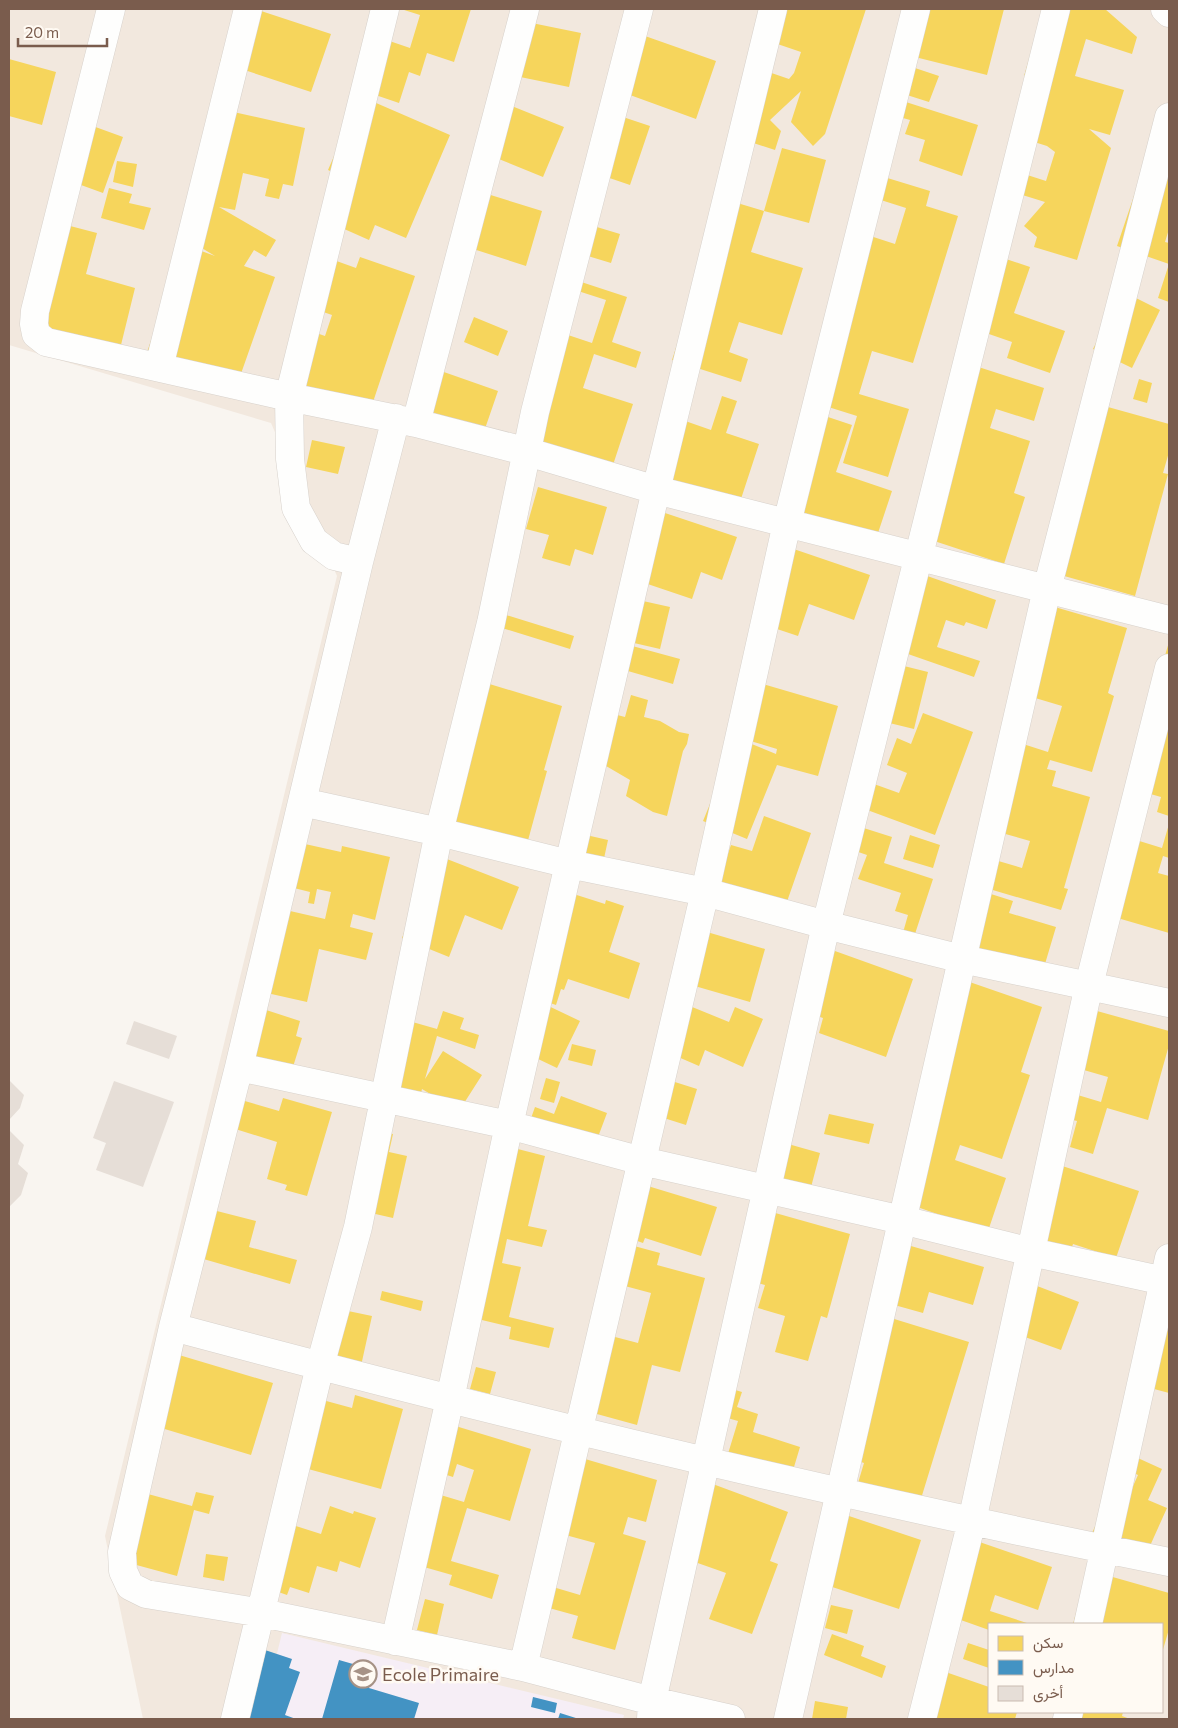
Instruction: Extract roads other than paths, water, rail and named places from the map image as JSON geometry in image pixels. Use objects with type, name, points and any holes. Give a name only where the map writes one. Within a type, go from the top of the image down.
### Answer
[{"type":"street","points":[[111,9],[35,311],[34,324],[36,334],[46,342],[289,397],[406,420],[528,452],[656,490],[1169,620]]},
{"type":"street","points":[[159,367],[248,9]]},
{"type":"street","points":[[359,562],[334,556],[314,541],[296,508],[290,459],[289,397],[384,9]]},
{"type":"street","points":[[525,9],[406,420],[359,562],[239,1068],[172,1327],[122,1552],[123,1571],[130,1586],[146,1594],[262,1613],[523,1668],[652,1710],[731,1719]]},
{"type":"street","points":[[235,1719],[320,1366],[358,1227],[439,832],[491,623],[535,412],[639,9]]},
{"type":"street","points":[[395,1641],[509,1125],[569,864],[656,490],[772,9]]},
{"type":"street","points":[[523,1668],[705,892],[787,523],[916,9]]},
{"type":"street","points":[[652,1710],[826,925],[1056,9]]},
{"type":"street","points":[[1165,9],[1169,13]]},
{"type":"street","points":[[788,1719],[1047,589],[1169,117]]},
{"type":"street","points":[[922,1719],[972,1521],[1089,986],[1169,668]]},
{"type":"street","points":[[302,802],[439,832],[569,864],[705,892],[962,959],[1169,1003]]},
{"type":"street","points":[[239,1068],[509,1125],[642,1161],[902,1220],[1031,1252],[1168,1274],[1088,1623]]},
{"type":"street","points":[[172,1327],[579,1431],[840,1492],[1169,1562]]},
{"type":"place","name":"Ecole Primaire","points":[[363,1674]]}]
